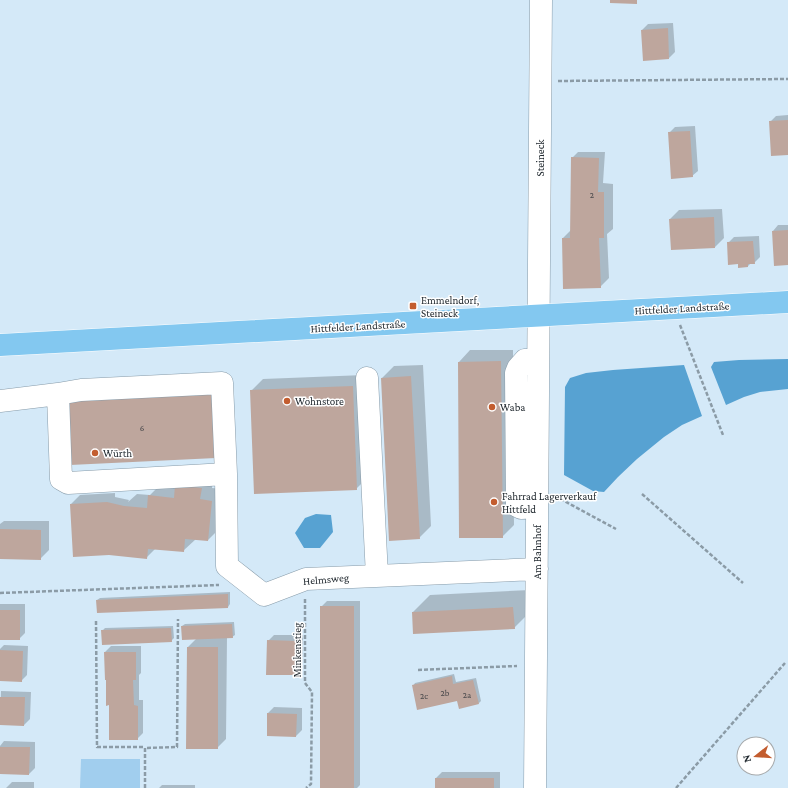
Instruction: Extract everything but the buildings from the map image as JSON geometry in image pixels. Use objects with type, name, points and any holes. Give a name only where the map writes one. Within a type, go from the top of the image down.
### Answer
[{"type":"main road","name":"Hittfelder Landstraße","points":[[0,345],[788,302]]},
{"type":"street","name":"Steineck","points":[[539,316],[541,0]]},
{"type":"street","name":"Am Bahnhof","points":[[535,788],[539,316]]},
{"type":"street","points":[[537,497],[521,508],[517,506],[516,373],[518,368],[525,360],[538,359]]},
{"type":"street","points":[[367,378],[377,576]]},
{"type":"street","points":[[0,401],[81,390],[222,382],[226,474],[68,483],[61,479],[58,394]]},
{"type":"street","name":"Helmsweg","points":[[226,474],[227,566],[264,595],[306,579],[537,569]]},
{"type":"path","points":[[540,82],[788,79]]},
{"type":"path","points":[[674,308],[723,435]]},
{"type":"path","points":[[642,494],[743,583]]},
{"type":"path","points":[[537,497],[616,529]]},
{"type":"path","name":"Minkenstieg","points":[[306,579],[305,683],[312,692],[311,784],[306,788]]},
{"type":"path","points":[[0,593],[225,584]]},
{"type":"path","points":[[96,621],[98,747],[145,748],[177,747],[178,619]]},
{"type":"path","points":[[676,788],[785,663]]},
{"type":"path","points":[[418,670],[536,665]]},
{"type":"path","points":[[145,748],[146,788]]},
{"type":"shaded area","points":[[788,359],[788,389],[760,392],[726,405],[711,367],[714,362]]},
{"type":"shaded area","points":[[684,365],[702,416],[682,425],[664,437],[637,459],[604,492],[593,491],[564,475],[565,387],[570,378],[586,373]]},
{"type":"shaded area","points":[[316,514],[331,515],[333,532],[320,548],[304,548],[295,533],[305,518]]},
{"type":"shaded area","points":[[81,759],[140,759],[140,788],[80,788]]},
{"type":"place","name":"Emmelndorf, Steineck","points":[[413,306]]},
{"type":"place","name":"Wohnstore","points":[[287,401]]},
{"type":"place","name":"Waba","points":[[492,407]]},
{"type":"place","name":"Würth","points":[[95,453]]},
{"type":"place","name":"Fahrrad Lagerverkauf Hittfeld","points":[[494,502]]}]
